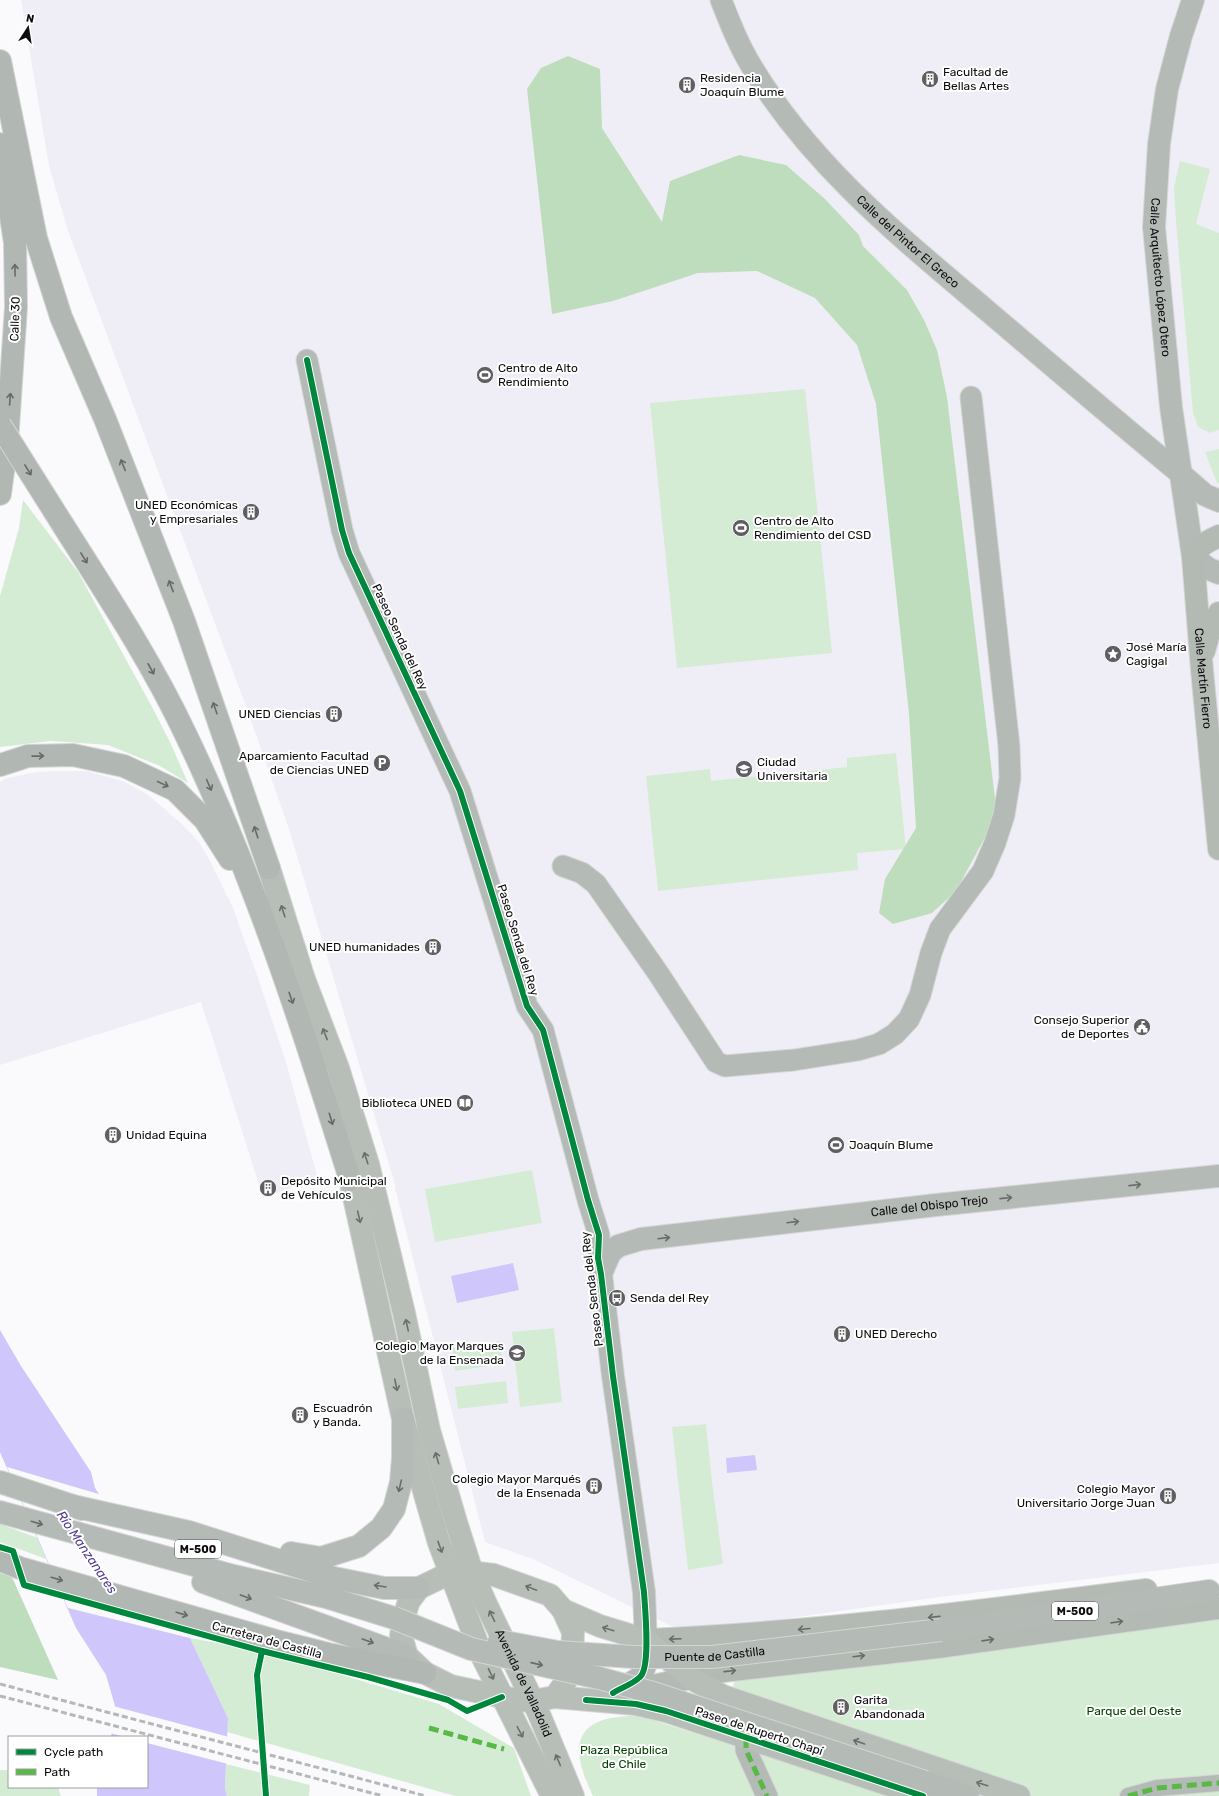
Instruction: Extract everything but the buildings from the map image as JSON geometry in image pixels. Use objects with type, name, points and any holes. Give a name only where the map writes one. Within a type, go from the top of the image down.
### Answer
[{"type":"highway","points":[[0,61],[36,238],[61,317],[108,426],[184,621],[269,868]]},
{"type":"highway","name":"Calle 30","points":[[0,144],[15,243],[16,307],[7,442],[0,494]]},
{"type":"highway","points":[[0,425],[128,627],[185,732],[234,841],[320,1082],[350,1179]]},
{"type":"highway","points":[[0,764],[28,756],[73,755],[124,766],[176,790],[205,820],[230,858],[278,961]]},
{"type":"highway","points":[[10,1564],[244,1632],[328,1654],[425,1673]]},
{"type":"main road","name":"Calle Arquitecto López Otero","points":[[1193,0],[1181,36],[1167,89],[1159,144],[1154,227],[1175,427],[1193,556]]},
{"type":"main road","points":[[1182,475],[1205,495],[1219,501]]},
{"type":"main road","points":[[1219,536],[1200,546],[1193,556],[1209,569],[1219,573]]},
{"type":"main road","name":"Calle Martín Fierro","points":[[1193,556],[1219,849]]},
{"type":"main road","points":[[1202,670],[1205,644],[1219,613]]},
{"type":"main road","name":"Avenida de Valladolid","points":[[269,868],[304,980],[338,1068],[368,1164],[404,1313],[429,1430],[472,1572],[533,1702],[573,1796]]},
{"type":"main road","name":"Calle del Obispo Trejo","points":[[602,1274],[610,1253],[618,1246],[641,1239],[936,1205],[1219,1176]]},
{"type":"main road","name":"Avenida de Valladolid","points":[[350,1179],[403,1419],[439,1543],[482,1656],[552,1796]]},
{"type":"main road","name":"Paseo Senda del Rey","points":[[602,1274],[613,1376],[644,1592],[646,1640],[646,1663],[641,1677],[613,1693]]},
{"type":"main road","name":"M-500","points":[[232,1545],[321,1558],[359,1546],[381,1528],[394,1509],[401,1482],[403,1458],[403,1419]]},
{"type":"main road","name":"M-500","points":[[0,1482],[68,1504],[286,1580],[326,1597]]},
{"type":"main road","name":"M-500","points":[[68,1504],[189,1532],[334,1578],[384,1588],[419,1588]]},
{"type":"main road","name":"M-500","points":[[0,1512],[90,1538],[234,1576],[326,1597],[394,1618],[470,1649],[599,1678],[650,1692],[924,1789],[968,1796]]},
{"type":"main road","name":"M-500","points":[[90,1538],[147,1564],[209,1584],[407,1656]]},
{"type":"main road","points":[[533,1702],[502,1698],[451,1686],[425,1673],[407,1656],[401,1636],[403,1620],[409,1601],[419,1588],[450,1573],[461,1571],[508,1579],[550,1596],[562,1610],[573,1632],[572,1661],[565,1683],[555,1697]]},
{"type":"main road","points":[[562,1610],[600,1626],[646,1640],[724,1636],[937,1617],[1159,1588],[1186,1588],[1216,1596]]},
{"type":"main road","points":[[586,1700],[613,1693],[692,1679],[723,1671],[938,1647],[1216,1596]]},
{"type":"main road","name":"Puente de Castilla","points":[[394,1618],[486,1639],[558,1652],[633,1657],[712,1657],[1216,1596]]},
{"type":"main road","name":"Paseo de Ruperto Chapí","points":[[646,1640],[692,1679],[723,1696],[1019,1796]]},
{"type":"main road","name":"Paseo de Ruperto Chapí","points":[[533,1702],[555,1697],[643,1706],[666,1711],[746,1738],[924,1789]]},
{"type":"street","name":"Calle del Pintor El Greco","points":[[720,0],[752,67],[802,137],[828,168],[856,196],[919,252],[1182,475]]},
{"type":"street","name":"Paseo Senda del Rey","points":[[307,360],[342,530],[349,553],[460,791],[527,1006],[543,1030],[588,1200],[599,1235],[598,1258],[602,1274]]},
{"type":"street","points":[[563,866],[582,873],[596,884],[658,973],[716,1062],[725,1066],[794,1060],[858,1050],[879,1044],[895,1034],[909,1019],[920,996],[931,953],[940,929],[983,871],[996,843],[1004,815],[1010,778],[1009,746],[972,397]]},
{"type":"street","points":[[1143,443],[1153,443],[1163,439],[1175,427]]},
{"type":"street","name":"Calle del Obispo Trejo","points":[[595,1224],[612,1234],[641,1239]]},
{"type":"street","points":[[746,1738],[746,1750],[767,1796]]},
{"type":"street","points":[[1128,1796],[1157,1788],[1219,1783]]},
{"type":"shaded area","name":"Ciudad Universitaria","points":[[21,0],[1219,0],[1219,1563],[947,1596],[698,1631],[671,1626],[535,1560],[485,1542],[396,1188],[289,829],[247,709],[68,231],[49,166]]},
{"type":"shaded area","points":[[86,771],[123,781],[147,794],[182,824],[199,842],[233,908],[258,978],[286,1062],[318,1179],[263,1197],[201,1002],[0,1065],[0,782],[7,778],[37,772]]},
{"type":"green space","points":[[568,56],[600,69],[602,128],[662,222],[670,181],[739,155],[786,165],[825,199],[859,235],[863,246],[907,290],[924,320],[937,350],[947,397],[997,815],[956,891],[932,913],[893,924],[879,913],[885,879],[916,828],[909,714],[876,404],[857,345],[815,298],[757,271],[698,273],[613,301],[552,314],[527,89],[541,68]]},
{"type":"green space","points":[[1180,161],[1210,169],[1196,224],[1219,233],[1219,430],[1210,433],[1198,427],[1193,413],[1174,187]]},
{"type":"green space","name":"Centro de Alto Rendimiento del CSD","points":[[805,389],[832,653],[677,668],[650,403]]},
{"type":"green space","points":[[1219,449],[1219,483],[1217,483],[1205,452]]},
{"type":"green space","points":[[23,500],[78,572],[151,705],[170,742],[188,783],[160,766],[108,745],[51,741],[0,747],[0,596],[19,528]]},
{"type":"green space","points":[[896,753],[906,849],[857,853],[858,870],[658,891],[646,776],[710,769],[711,781],[847,767],[847,758]]},
{"type":"green space","points":[[532,1170],[542,1223],[435,1242],[425,1189]]},
{"type":"green space","points":[[554,1328],[562,1402],[520,1407],[512,1332]]},
{"type":"green space","points":[[500,1341],[503,1364],[455,1371],[452,1348]]},
{"type":"green space","points":[[506,1381],[508,1403],[458,1409],[455,1387]]},
{"type":"green space","points":[[706,1424],[723,1564],[688,1570],[672,1427]]},
{"type":"green space","points":[[0,1524],[38,1538],[46,1559],[0,1542]]},
{"type":"green space","points":[[0,1573],[12,1577],[58,1680],[0,1667]]},
{"type":"green space","name":"Parque del Oeste","points":[[1219,1617],[1219,1796],[593,1796],[583,1772],[580,1760],[579,1749],[581,1738],[587,1730],[596,1723],[611,1718],[625,1716],[638,1716],[646,1718],[733,1745],[733,1687],[736,1673]]},
{"type":"green space","points":[[190,1638],[262,1651],[439,1704],[514,1748],[531,1796],[455,1796],[227,1732],[228,1718]]},
{"type":"green space","points":[[226,1764],[310,1785],[309,1796],[227,1796],[225,1788]]},
{"type":"green space","points":[[0,1770],[8,1770],[8,1788],[58,1788],[61,1796],[0,1796]]},
{"type":"water","points":[[513,1263],[519,1290],[457,1303],[451,1276]]},
{"type":"water","name":"Río Manzanares","points":[[0,1330],[21,1366],[91,1472],[95,1488],[190,1638],[228,1718],[225,1788],[227,1796],[97,1796],[97,1788],[148,1788],[148,1736],[111,1736],[115,1706],[106,1675],[76,1628],[0,1452]]},
{"type":"water","points":[[755,1455],[757,1470],[727,1473],[726,1458]]},
{"type":"pier","points":[[7,1467],[102,1495],[190,1638],[68,1608]]},
{"type":"pier","points":[[113,1706],[229,1737],[228,1764],[148,1743],[148,1736],[121,1736],[110,1733]]},
{"type":"railway","points":[[0,1684],[426,1796]]},
{"type":"railway","points":[[0,1696],[383,1796]]},
{"type":"marked path","points":[[429,1728],[504,1749]]},
{"type":"marked path","points":[[746,1738],[746,1750],[767,1796]]},
{"type":"marked path","points":[[1128,1796],[1157,1788],[1219,1783]]},
{"type":"cycle path","points":[[307,360],[342,530],[349,553],[460,791],[527,1006],[543,1030],[588,1200],[599,1235],[598,1258],[613,1376],[644,1592],[646,1624],[646,1650],[643,1671],[640,1677],[613,1693]]},
{"type":"cycle path","name":"Carretera de Castilla","points":[[0,1547],[13,1551],[24,1585],[262,1651],[368,1677],[448,1700],[467,1711],[502,1697]]},
{"type":"cycle path","name":"Carretera de Castilla","points":[[262,1651],[257,1675],[266,1796]]},
{"type":"cycle path","points":[[586,1700],[636,1704],[666,1711],[923,1796]]},
{"type":"place","name":"Facultad de Bellas Artes","points":[[930,79]]},
{"type":"place","name":"Residencia Joaquín Blume","points":[[687,85]]},
{"type":"place","name":"Centro de Alto Rendimiento","points":[[485,375]]},
{"type":"place","name":"UNED Económicas y Empresariales","points":[[251,512]]},
{"type":"place","name":"Centro de Alto Rendimiento del CSD","points":[[741,528]]},
{"type":"place","name":"José María Cagigal","points":[[1113,654]]},
{"type":"place","name":"UNED Ciencias","points":[[334,714]]},
{"type":"place","name":"Aparcamiento Facultad de Ciencias UNED","points":[[382,763]]},
{"type":"place","name":"Ciudad Universitaria","points":[[744,769]]},
{"type":"place","name":"UNED humanidades","points":[[433,947]]},
{"type":"place","name":"Consejo Superior de Deportes","points":[[1142,1027]]},
{"type":"place","name":"Biblioteca UNED","points":[[465,1103]]},
{"type":"place","name":"Unidad Equina","points":[[113,1135]]},
{"type":"place","name":"Joaquín Blume","points":[[836,1145]]},
{"type":"place","name":"Depósito Municipal de Vehículos","points":[[268,1188]]},
{"type":"place","name":"Senda del Rey","points":[[617,1298]]},
{"type":"place","name":"UNED Derecho","points":[[842,1334]]},
{"type":"place","name":"Colegio Mayor Marques de la Ensenada","points":[[517,1353]]},
{"type":"place","name":"Escuadrón y Banda.","points":[[300,1415]]},
{"type":"place","name":"Colegio Mayor Marqués de la Ensenada","points":[[594,1486]]},
{"type":"place","name":"Colegio Mayor Universitario Jorge Juan","points":[[1168,1496]]},
{"type":"place","name":"Garita Abandonada","points":[[841,1707]]},
{"type":"park label","name":"Plaza República de Chile","points":[[624,1757]]}]
